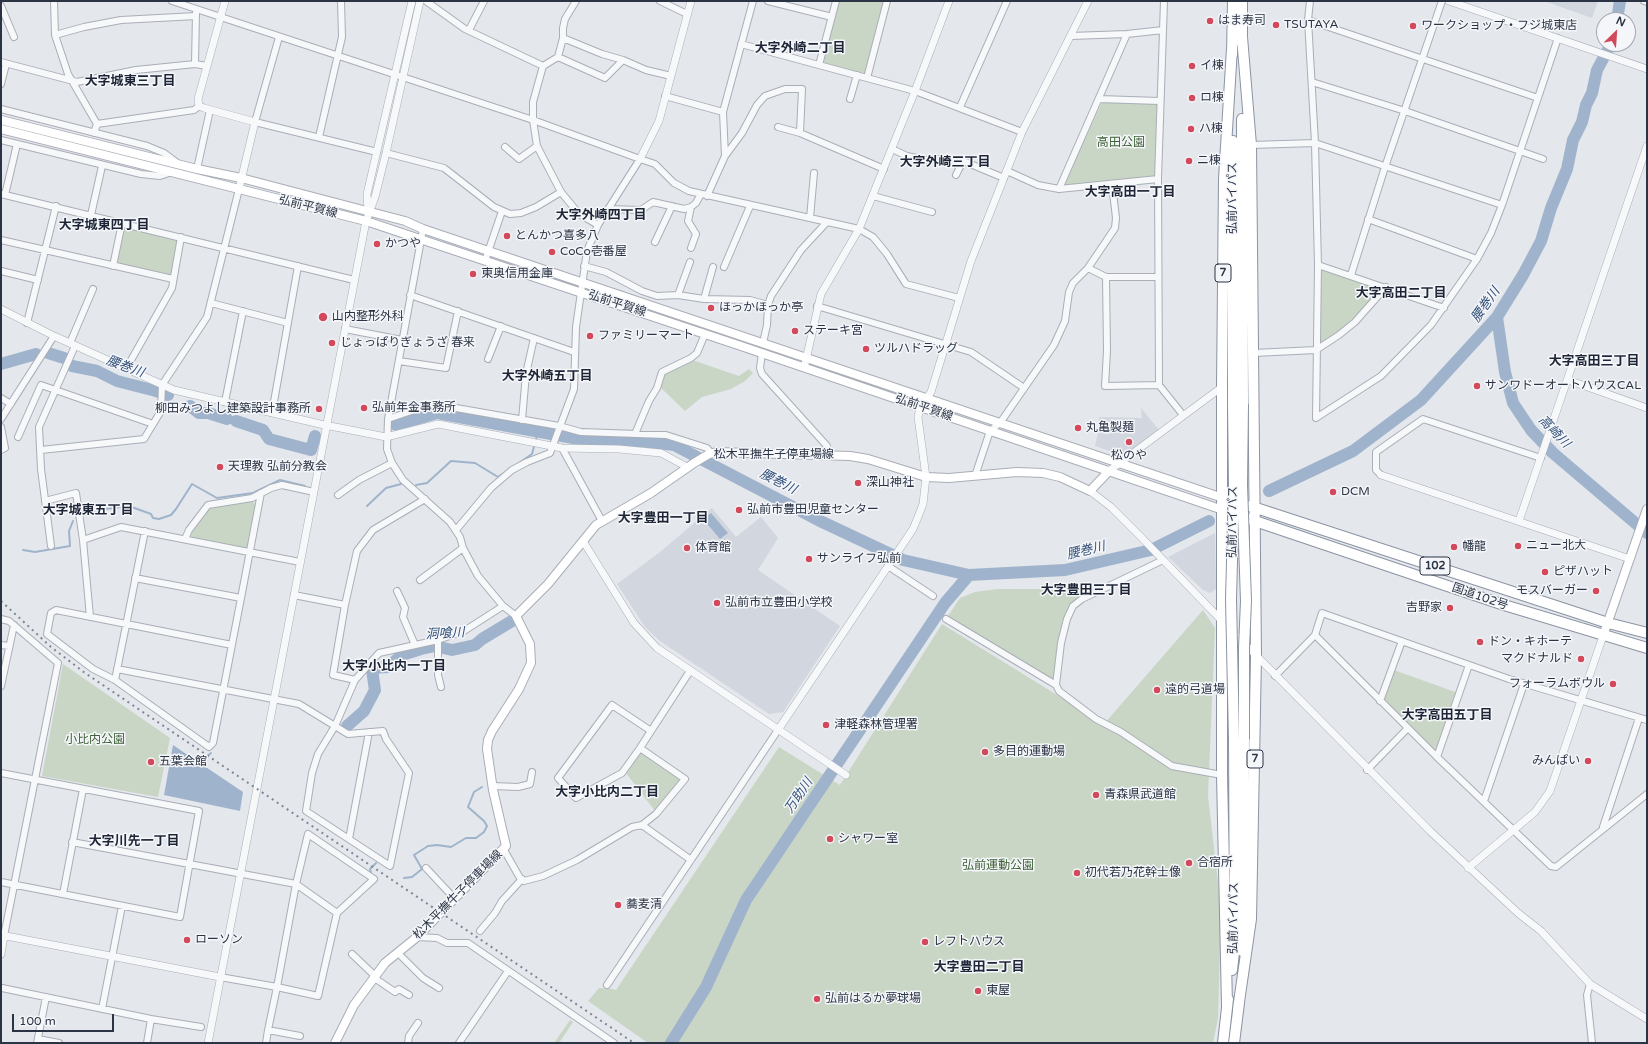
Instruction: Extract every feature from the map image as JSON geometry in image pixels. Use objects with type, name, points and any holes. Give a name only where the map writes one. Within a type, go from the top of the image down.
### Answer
[{"type":"highway","name":"弘前バイパス","points":[[1223,1043],[1235,943],[1239,739],[1246,601],[1238,405],[1232,1]]},
{"type":"highway","name":"弘前バイパス","points":[[1234,1043],[1238,1009],[1243,901],[1239,739],[1231,599],[1238,405],[1242,1]]},
{"type":"highway","name":"7","points":[[1238,1009],[1252,919],[1256,657],[1254,353],[1250,145],[1242,37]]},
{"type":"highway","name":"7","points":[[1227,1006],[1222,775],[1222,387],[1224,179],[1232,48]]},
{"type":"highway","name":"国道102号","points":[[1223,498],[1608,623],[1647,633]]},
{"type":"highway","name":"国道102号","points":[[1223,510],[1504,605],[1647,648]]},
{"type":"main road","name":"弘前平賀線","points":[[3,125],[241,178],[405,221],[423,229],[1223,498]]},
{"type":"main road","name":"弘前平賀線","points":[[3,125],[172,172],[366,221],[805,367],[1223,510]]},
{"type":"main road","name":"松木平撫牛子停車場線","points":[[335,1043],[354,1005],[385,963],[417,937],[487,864],[504,850],[506,846],[489,764],[488,740],[519,689],[531,663],[530,644],[516,616],[548,584],[583,541],[602,521],[623,510],[710,454],[850,456],[868,459],[926,477],[949,478],[1018,472],[1043,474],[1060,477],[1090,491]]},
{"type":"main road","points":[[1090,491],[1109,471]]},
{"type":"main road","points":[[1603,636],[1647,508]]},
{"type":"street","points":[[54,1],[55,35],[71,80],[97,124],[94,133]]},
{"type":"street","points":[[172,1],[533,120],[655,164],[674,182],[688,191],[859,229],[873,237],[887,254],[906,284],[959,298]]},
{"type":"street","points":[[199,106],[198,99],[225,1]]},
{"type":"street","points":[[319,137],[342,37],[341,1]]},
{"type":"street","points":[[208,1043],[354,280],[368,211],[374,197],[386,153],[412,1]]},
{"type":"street","points":[[368,211],[367,194],[377,152],[420,1]]},
{"type":"street","points":[[426,1],[469,30],[543,66]]},
{"type":"street","points":[[469,30],[484,1]]},
{"type":"street","points":[[576,1],[565,19],[563,38],[558,56],[543,66],[533,102],[533,120],[537,146],[561,192],[579,214],[598,225]]},
{"type":"street","points":[[660,1],[687,14]]},
{"type":"street","points":[[456,530],[491,488],[512,470],[550,453],[558,428],[574,389],[574,352],[584,266],[590,240],[608,208],[640,159],[659,121],[691,1]]},
{"type":"street","points":[[725,156],[723,112],[753,1]]},
{"type":"street","points":[[768,1],[832,17]]},
{"type":"street","points":[[819,65],[836,1]]},
{"type":"street","points":[[867,78],[887,1]]},
{"type":"street","points":[[805,367],[818,306],[826,283],[859,229],[892,149],[949,1]]},
{"type":"street","points":[[960,107],[1007,1]]},
{"type":"street","points":[[607,985],[913,528],[923,504],[926,477],[918,417],[920,407],[931,392],[971,261],[1022,132],[1088,1]]},
{"type":"street","points":[[1164,1],[1158,179],[1159,385],[1183,415]]},
{"type":"street","points":[[1310,1],[1308,20],[1315,143],[1318,265],[1316,418],[1381,376],[1431,326],[1477,259],[1492,233],[1558,38]]},
{"type":"street","points":[[1351,275],[1385,167],[1406,111],[1442,1]]},
{"type":"street","points":[[1449,1],[1647,69]]},
{"type":"street","points":[[1,6],[14,37]]},
{"type":"street","points":[[195,64],[197,9]]},
{"type":"street","points":[[55,35],[84,27],[121,20],[196,16]]},
{"type":"street","points":[[1308,20],[1422,60],[1538,98]]},
{"type":"street","points":[[1071,36],[1127,34],[1163,30]]},
{"type":"street","points":[[1059,189],[1127,34]]},
{"type":"street","points":[[41,450],[144,439],[161,411],[161,390],[207,316],[255,122],[279,37]]},
{"type":"street","points":[[563,38],[646,70],[671,76]]},
{"type":"street","points":[[741,44],[915,90],[1022,132]]},
{"type":"street","points":[[558,56],[605,78],[623,60]]},
{"type":"street","points":[[1,84],[3,63],[77,82],[136,70],[195,64],[207,66]]},
{"type":"street","points":[[850,99],[857,75]]},
{"type":"street","points":[[1312,82],[1406,111],[1543,159]]},
{"type":"street","points":[[608,208],[641,210],[653,202],[684,209],[691,207],[704,195],[725,156],[742,133],[757,105],[765,96],[774,92],[802,89],[800,133]]},
{"type":"street","points":[[666,96],[723,112]]},
{"type":"street","points":[[1099,99],[1160,102]]},
{"type":"street","points":[[199,106],[255,122],[377,152]]},
{"type":"street","points":[[97,124],[194,110],[199,106]]},
{"type":"street","points":[[1,109],[147,146],[164,153],[177,163]]},
{"type":"street","points":[[197,169],[210,110]]},
{"type":"street","points":[[778,127],[800,133],[884,169]]},
{"type":"street","points":[[1,140],[102,166],[141,174],[160,176],[172,172]]},
{"type":"street","points":[[1250,145],[1315,143],[1502,205]]},
{"type":"street","points":[[17,144],[3,194],[354,280]]},
{"type":"street","points":[[505,147],[519,159],[537,146]]},
{"type":"street","points":[[1519,522],[1647,146]]},
{"type":"street","points":[[892,149],[907,156],[926,160],[944,159]]},
{"type":"street","points":[[386,153],[444,168],[494,207],[510,214],[521,213],[536,207],[561,192]]},
{"type":"street","points":[[956,175],[963,161],[1038,185],[1059,189],[1158,179]]},
{"type":"street","points":[[91,215],[102,166]]},
{"type":"street","points":[[810,218],[814,173]]},
{"type":"street","points":[[975,476],[990,431],[1000,423],[1054,345],[1065,321],[1069,292],[1073,283],[1088,268],[1114,228],[1116,218],[1112,184]]},
{"type":"street","points":[[873,196],[932,212]]},
{"type":"street","points":[[27,323],[56,206]]},
{"type":"street","points":[[655,242],[672,206]]},
{"type":"street","points":[[724,267],[750,206]]},
{"type":"street","points":[[691,207],[688,221],[696,234],[691,248]]},
{"type":"street","points":[[485,261],[502,211]]},
{"type":"street","points":[[1368,219],[1477,259]]},
{"type":"street","points":[[763,343],[768,325],[768,305],[801,250],[827,222]]},
{"type":"street","points":[[113,266],[122,223]]},
{"type":"street","points":[[423,229],[388,419],[386,437],[387,450],[392,463],[403,480],[425,499],[456,530],[463,548],[478,576],[503,606],[516,616]]},
{"type":"street","points":[[126,369],[172,288],[181,237]]},
{"type":"street","points":[[1,240],[173,279]]},
{"type":"street","points":[[678,295],[690,262]]},
{"type":"street","points":[[1318,265],[1444,308]]},
{"type":"street","points":[[272,413],[298,266]]},
{"type":"street","points":[[584,266],[606,272],[649,293],[661,296],[678,295],[704,299],[750,300],[768,305]]},
{"type":"street","points":[[704,299],[713,267]]},
{"type":"street","points":[[1088,268],[1106,277],[1158,277]]},
{"type":"street","points":[[1,271],[38,280]]},
{"type":"street","points":[[1106,277],[1107,351],[1105,386],[1159,385]]},
{"type":"street","points":[[1254,353],[1316,350],[1339,335],[1355,322],[1386,287]]},
{"type":"street","points":[[51,546],[45,501],[39,427],[55,390],[93,289]]},
{"type":"street","points":[[410,295],[574,352]]},
{"type":"street","points":[[210,303],[288,323]]},
{"type":"street","points":[[818,306],[971,352],[1024,388]]},
{"type":"street","points":[[1,309],[54,336],[126,369],[161,390],[225,402],[327,426],[386,437],[438,424],[553,444],[562,448],[661,453],[691,465]]},
{"type":"street","points":[[225,402],[243,311]]},
{"type":"street","points":[[399,361],[446,368],[458,311]]},
{"type":"street","points":[[488,359],[501,326]]},
{"type":"street","points":[[345,329],[402,340]]},
{"type":"street","points":[[635,434],[649,401],[657,388],[662,372],[691,358],[697,353],[705,334]]},
{"type":"street","points":[[1,419],[54,336]]},
{"type":"street","points":[[522,420],[526,374],[534,338]]},
{"type":"street","points":[[762,353],[760,368],[762,374],[827,446],[828,455]]},
{"type":"street","points":[[1568,380],[1647,408]]},
{"type":"street","points":[[18,437],[41,385],[153,424]]},
{"type":"street","points":[[1109,471],[1222,387]]},
{"type":"street","points":[[1,398],[11,404]]},
{"type":"street","points":[[388,419],[420,408],[439,405],[581,432],[666,435],[680,438],[707,448],[710,454]]},
{"type":"street","points":[[1542,456],[1424,419],[1376,452],[1376,470],[1381,475],[1630,559]]},
{"type":"street","points":[[1,427],[5,448],[1,450]]},
{"type":"street","points":[[562,448],[602,521]]},
{"type":"street","points":[[338,495],[360,480],[392,463]]},
{"type":"street","points":[[186,539],[189,530],[208,505],[252,498],[282,485],[314,492]]},
{"type":"street","points":[[1090,491],[1111,507],[1146,541],[1256,657],[1367,770],[1468,868],[1541,931],[1590,984],[1647,1019]]},
{"type":"street","points":[[45,501],[76,493],[83,540],[90,617]]},
{"type":"street","points":[[232,645],[56,610],[51,613],[47,634],[94,669],[115,680],[209,747],[213,743],[224,689],[261,493]]},
{"type":"street","points":[[355,680],[333,675],[345,605],[358,551],[373,530],[425,499]]},
{"type":"street","points":[[83,540],[121,527],[300,562]]},
{"type":"street","points":[[115,680],[145,531]]},
{"type":"street","points":[[583,541],[641,633],[657,648],[843,773]]},
{"type":"street","points":[[420,580],[463,548]]},
{"type":"street","points":[[1161,557],[1082,599],[1073,606],[1067,619],[1061,643],[1056,685],[1059,692],[1096,719],[1121,732],[1172,766],[1222,775]]},
{"type":"street","points":[[889,564],[932,596]]},
{"type":"street","points":[[135,578],[241,598]]},
{"type":"street","points":[[397,591],[405,608],[403,617],[415,645]]},
{"type":"street","points":[[294,595],[345,605]]},
{"type":"street","points":[[117,669],[299,704],[335,726],[348,734],[383,731],[386,739],[409,773],[390,866],[306,811],[312,773],[318,754],[335,726],[355,680],[379,653],[415,645],[438,644],[464,631],[503,606]]},
{"type":"street","points":[[1275,676],[1315,635],[1322,613],[1524,684],[1647,720]]},
{"type":"street","points":[[1,619],[9,621],[58,663],[15,884],[3,936],[1,954]]},
{"type":"street","points":[[946,620],[1056,685]]},
{"type":"street","points":[[1,686],[14,625]]},
{"type":"street","points":[[1315,635],[1437,758],[1551,866],[1556,866],[1647,794]]},
{"type":"street","points":[[1468,868],[1535,812],[1550,791],[1582,702],[1603,636]]},
{"type":"street","points":[[1380,701],[1402,641]]},
{"type":"street","points":[[438,644],[438,675],[441,687]]},
{"type":"street","points":[[1,645],[9,646]]},
{"type":"street","points":[[1437,758],[1469,665]]},
{"type":"street","points":[[651,731],[612,705],[558,778],[576,798],[622,773],[640,748],[690,671]]},
{"type":"street","points":[[1484,801],[1524,684]]},
{"type":"street","points":[[1603,828],[1639,718]]},
{"type":"street","points":[[1367,770],[1408,728]]},
{"type":"street","points":[[349,840],[369,732]]},
{"type":"street","points":[[504,850],[517,874],[524,881],[543,876],[577,860],[632,827],[642,825],[664,805],[685,779],[640,748]]},
{"type":"street","points":[[493,786],[518,787],[530,784],[532,772]]},
{"type":"street","points":[[1,773],[199,811],[180,917],[1,882]]},
{"type":"street","points":[[62,894],[84,789]]},
{"type":"street","points":[[642,825],[691,860]]},
{"type":"street","points":[[3,936],[277,987],[318,996],[337,913],[374,879],[308,834],[296,884],[277,987],[268,1030],[266,1043]]},
{"type":"street","points":[[72,842],[241,875],[296,884],[337,913]]},
{"type":"street","points":[[426,868],[454,898]]},
{"type":"street","points":[[480,931],[496,913],[502,900],[522,879]]},
{"type":"street","points":[[102,1009],[111,956],[122,906]]},
{"type":"street","points":[[417,937],[437,938],[447,943],[468,943],[614,1043]]},
{"type":"street","points":[[398,952],[423,978],[439,988]]},
{"type":"street","points":[[352,954],[374,976],[395,992],[399,989],[409,995]]},
{"type":"street","points":[[459,1043],[508,971]]},
{"type":"street","points":[[1590,984],[1587,995],[1592,1043]]},
{"type":"street","points":[[2,988],[151,1019],[201,1027]]},
{"type":"street","points":[[46,997],[37,1041],[58,1043]]},
{"type":"street","points":[[147,1043],[151,1019]]},
{"type":"street","points":[[408,1043],[409,1036],[418,1023]]},
{"type":"street","points":[[268,1030],[300,1036]]},
{"type":"shaded area","points":[[1544,1],[1598,1],[1592,18]]},
{"type":"shaded area","points":[[1141,408],[1159,430],[1124,456],[1095,446],[1099,429],[1099,417],[1142,418]]},
{"type":"shaded area","name":"弘前市立豊田小学校","points":[[712,508],[736,537],[761,517],[778,538],[758,570],[840,626],[783,712],[769,714],[660,641],[645,627],[617,584],[660,552]]},
{"type":"shaded area","points":[[1215,533],[1216,588],[1210,593],[1203,590],[1168,557]]},
{"type":"green space","points":[[839,1],[884,1],[865,74],[823,63]]},
{"type":"green space","name":"高田公園","points":[[1102,102],[1157,104],[1156,176],[1063,186]]},
{"type":"green space","points":[[127,227],[176,239],[178,241],[172,273],[169,275],[119,264],[116,262],[124,228]]},
{"type":"green space","points":[[1320,268],[1380,288],[1381,291],[1358,316],[1323,343],[1320,343]]},
{"type":"green space","points":[[692,360],[739,376],[749,369],[753,373],[745,381],[731,389],[702,397],[685,411],[661,388],[660,380],[670,369]]},
{"type":"green space","points":[[252,501],[256,505],[248,546],[246,548],[192,538],[191,534],[210,507]]},
{"type":"green space","points":[[1076,585],[1088,585],[1092,589],[1088,596],[1073,606],[1067,619],[1056,685],[946,619],[960,598],[975,592],[997,589],[1063,589]]},
{"type":"green space","name":"弘前運動公園","points":[[1203,610],[1215,628],[1208,796],[1221,908],[1218,1018],[1213,1043],[648,1043],[588,1001],[599,988],[616,990],[779,747],[840,785],[942,624],[1104,724]]},
{"type":"green space","name":"小比内公園","points":[[63,664],[170,738],[158,797],[42,776]]},
{"type":"green space","points":[[1394,670],[1458,693],[1437,751],[1435,752],[1384,699]]},
{"type":"green space","points":[[641,751],[682,780],[655,811],[626,773]]},
{"type":"green space","points":[[570,1020],[573,1022],[559,1043],[554,1043]]},
{"type":"water","points":[[711,513],[728,533],[720,539],[703,519]]},
{"type":"water","points":[[173,745],[243,792],[240,811],[164,795]]},
{"type":"waterway","name":"腰巻川","points":[[1618,12],[1620,1]]},
{"type":"waterway","name":"高崎川","points":[[1269,491],[1353,451],[1421,400],[1497,317],[1523,275],[1541,241],[1551,208],[1567,169],[1573,140],[1582,122],[1586,105],[1592,93],[1597,70],[1607,52]]},
{"type":"waterway","name":"高崎川","points":[[1497,317],[1505,372],[1513,403],[1531,430],[1553,453],[1647,533]]},
{"type":"waterway","name":"腰巻川","points":[[48,353],[64,358]]},
{"type":"waterway","name":"腰巻川","points":[[1,364],[36,354]]},
{"type":"waterway","name":"腰巻川","points":[[72,366],[97,371],[117,381],[168,395]]},
{"type":"waterway","name":"腰巻川","points":[[190,406],[199,413],[208,413],[227,419]]},
{"type":"waterway","name":"腰巻川","points":[[396,425],[437,413],[584,440],[640,441],[674,445],[818,520],[903,560],[969,575],[1065,570],[1151,550],[1209,521]]},
{"type":"waterway","name":"腰巻川","points":[[236,421],[263,430],[269,439],[311,450],[315,436]]},
{"type":"waterway","points":[[516,465],[532,454],[538,432]]},
{"type":"waterway","points":[[416,485],[427,483],[451,461],[475,463],[498,477],[504,473]]},
{"type":"waterway","points":[[84,515],[105,509],[129,506],[151,514],[153,518],[159,519],[171,515],[192,484],[217,498],[253,493],[280,480],[305,486]]},
{"type":"waterway","points":[[367,506],[386,488],[401,484]]},
{"type":"waterway","points":[[23,550],[35,552],[70,546],[69,531],[73,521]]},
{"type":"waterway","name":"万助川","points":[[671,1043],[706,987],[746,900],[945,603],[969,575]]},
{"type":"waterway","name":"洞喰川","points":[[347,726],[364,711],[375,690],[373,668],[388,667],[402,655],[421,649],[435,646],[452,650],[475,645],[482,639],[512,621]]},
{"type":"waterway","points":[[200,762],[211,753]]},
{"type":"waterway","points":[[404,878],[412,877],[422,869],[414,855],[428,846],[437,845],[451,847],[466,838],[476,838],[484,832],[487,826],[484,821],[468,807],[474,792],[482,787]]},
{"type":"waterway","points":[[371,873],[370,869],[376,863]]},
{"type":"railway","points":[[1,601],[51,647],[85,673],[634,1043]]},
{"type":"place","name":"はま寿司","points":[[1210,21]]},
{"type":"place","name":"TSUTAYA","points":[[1276,25]]},
{"type":"place","name":"ワークショップ・フジ城東店","points":[[1413,26]]},
{"type":"place","name":"イ棟","points":[[1192,66]]},
{"type":"place","name":"ロ棟","points":[[1192,98]]},
{"type":"place","name":"ハ棟","points":[[1191,129]]},
{"type":"place","name":"ニ棟","points":[[1189,161]]},
{"type":"place","name":"とんかつ喜多八","points":[[507,236]]},
{"type":"place","name":"かつや","points":[[377,244]]},
{"type":"place","name":"CoCo壱番屋","points":[[552,252]]},
{"type":"place","name":"東奥信用金庫","points":[[473,274]]},
{"type":"place","name":"ほっかほっか亭","points":[[711,308]]},
{"type":"place","name":"山内整形外科","points":[[323,317]]},
{"type":"place","name":"ステーキ宮","points":[[795,331]]},
{"type":"place","name":"ファミリーマート","points":[[590,336]]},
{"type":"place","name":"じょっぱりぎょうざ 春来","points":[[332,343]]},
{"type":"place","name":"ツルハドラッグ","points":[[866,349]]},
{"type":"place","name":"サンワドーオートハウスCAL","points":[[1477,386]]},
{"type":"place","name":"弘前年金事務所","points":[[364,408]]},
{"type":"place","name":"柳田みつよし建築設計事務所","points":[[319,409]]},
{"type":"place","name":"丸亀製麺","points":[[1078,428]]},
{"type":"place","name":"松のや","points":[[1129,442]]},
{"type":"place","name":"天理教 弘前分教会","points":[[220,467]]},
{"type":"place","name":"深山神社","points":[[858,483]]},
{"type":"place","name":"DCM","points":[[1333,492]]},
{"type":"place","name":"弘前市豊田児童センター","points":[[739,510]]},
{"type":"place","name":"ニュー北大","points":[[1518,546]]},
{"type":"place","name":"幡龍","points":[[1454,547]]},
{"type":"place","name":"体育館","points":[[687,548]]},
{"type":"place","name":"サンライフ弘前","points":[[809,559]]},
{"type":"place","name":"ピザハット","points":[[1545,572]]},
{"type":"place","name":"モスバーガー","points":[[1596,591]]},
{"type":"place","name":"弘前市立豊田小学校","points":[[717,603]]},
{"type":"place","name":"吉野家","points":[[1450,608]]},
{"type":"place","name":"ドン・キホーテ","points":[[1480,642]]},
{"type":"place","name":"マクドナルド","points":[[1581,659]]},
{"type":"place","name":"フォーラムボウル","points":[[1613,684]]},
{"type":"place","name":"遠的弓道場","points":[[1157,690]]},
{"type":"place","name":"津軽森林管理署","points":[[826,725]]},
{"type":"place","name":"多目的運動場","points":[[985,752]]},
{"type":"place","name":"みんぱい","points":[[1588,761]]},
{"type":"place","name":"五葉会館","points":[[151,762]]},
{"type":"place","name":"青森県武道館","points":[[1096,795]]},
{"type":"place","name":"シャワー室","points":[[830,839]]},
{"type":"place","name":"合宿所","points":[[1189,863]]},
{"type":"place","name":"初代若乃花幹士像","points":[[1077,873]]},
{"type":"place","name":"蕎麦清","points":[[618,905]]},
{"type":"place","name":"ローソン","points":[[187,940]]},
{"type":"place","name":"レフトハウス","points":[[925,942]]},
{"type":"place","name":"東屋","points":[[978,991]]},
{"type":"place","name":"弘前はるか夢球場","points":[[817,999]]},
{"type":"district","name":"大字外崎二丁目","points":[[800,49]]},
{"type":"district","name":"大字城東三丁目","points":[[130,82]]},
{"type":"district","name":"大字外崎三丁目","points":[[945,163]]},
{"type":"district","name":"大字高田一丁目","points":[[1130,193]]},
{"type":"district","name":"大字外崎四丁目","points":[[601,216]]},
{"type":"district","name":"大字城東四丁目","points":[[104,226]]},
{"type":"district","name":"大字高田二丁目","points":[[1401,294]]},
{"type":"district","name":"大字高田三丁目","points":[[1594,362]]},
{"type":"district","name":"大字外崎五丁目","points":[[547,377]]},
{"type":"district","name":"大字城東五丁目","points":[[88,511]]},
{"type":"district","name":"大字豊田一丁目","points":[[663,519]]},
{"type":"district","name":"大字豊田三丁目","points":[[1086,591]]},
{"type":"district","name":"大字小比内一丁目","points":[[394,667]]},
{"type":"district","name":"大字高田五丁目","points":[[1447,716]]},
{"type":"district","name":"大字小比内二丁目","points":[[607,793]]},
{"type":"district","name":"大字川先一丁目","points":[[134,842]]},
{"type":"district","name":"大字豊田二丁目","points":[[979,968]]}]
